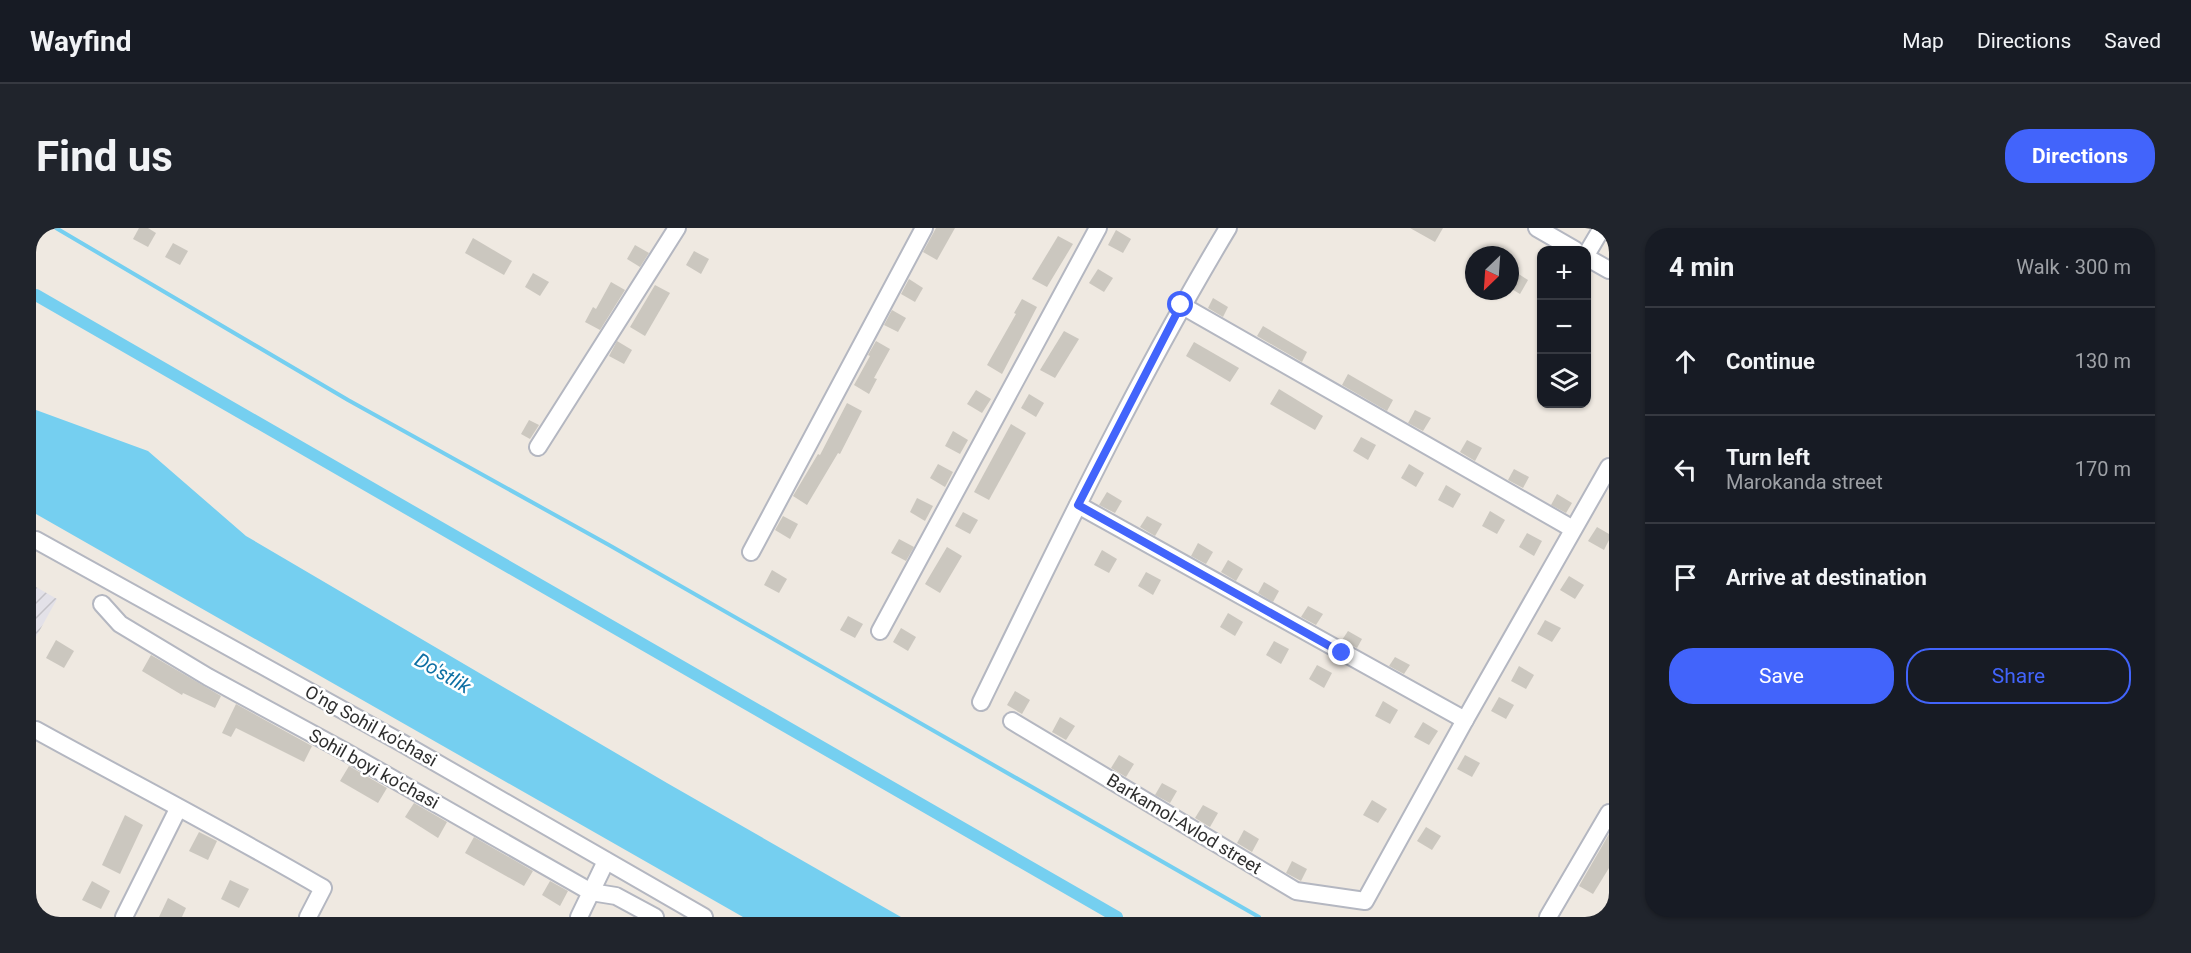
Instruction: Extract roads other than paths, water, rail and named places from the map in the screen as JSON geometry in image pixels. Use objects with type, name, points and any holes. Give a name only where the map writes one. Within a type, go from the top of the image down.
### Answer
[{"type":"street","points":[[538,447],[677,228]]},
{"type":"street","points":[[751,552],[924,228]]},
{"type":"street","points":[[880,631],[1098,228]]},
{"type":"street","points":[[981,702],[1078,505],[1181,305],[1228,228]]},
{"type":"street","points":[[1537,228],[1568,246]]},
{"type":"street","points":[[1591,249],[1602,228]]},
{"type":"street","points":[[1591,259],[1609,270]]},
{"type":"street","points":[[1181,305],[1573,529]]},
{"type":"street","points":[[1078,505],[1465,720],[1609,467]]},
{"type":"street","name":"O'ng Sohil ko'chasi","points":[[36,540],[402,743],[704,917]]},
{"type":"street","name":"Sohil boyi ko'chasi","points":[[102,604],[120,624],[208,677],[344,751],[591,892],[616,896],[655,917]]},
{"type":"street","name":"Barkamol-Avlod street","points":[[1012,721],[1296,891],[1365,901],[1465,720]]},
{"type":"street","points":[[36,730],[323,888],[308,917]]},
{"type":"street","points":[[124,917],[178,809]]},
{"type":"street","points":[[1548,917],[1609,813]]},
{"type":"street","points":[[579,917],[606,861]]},
{"type":"water","name":"Do'stlik","points":[[36,410],[148,451],[246,536],[667,783],[901,917],[743,917],[36,514]]},
{"type":"waterway","points":[[56,228],[348,400],[609,545],[1259,917]]},
{"type":"waterway","points":[[36,295],[1117,917]]}]
